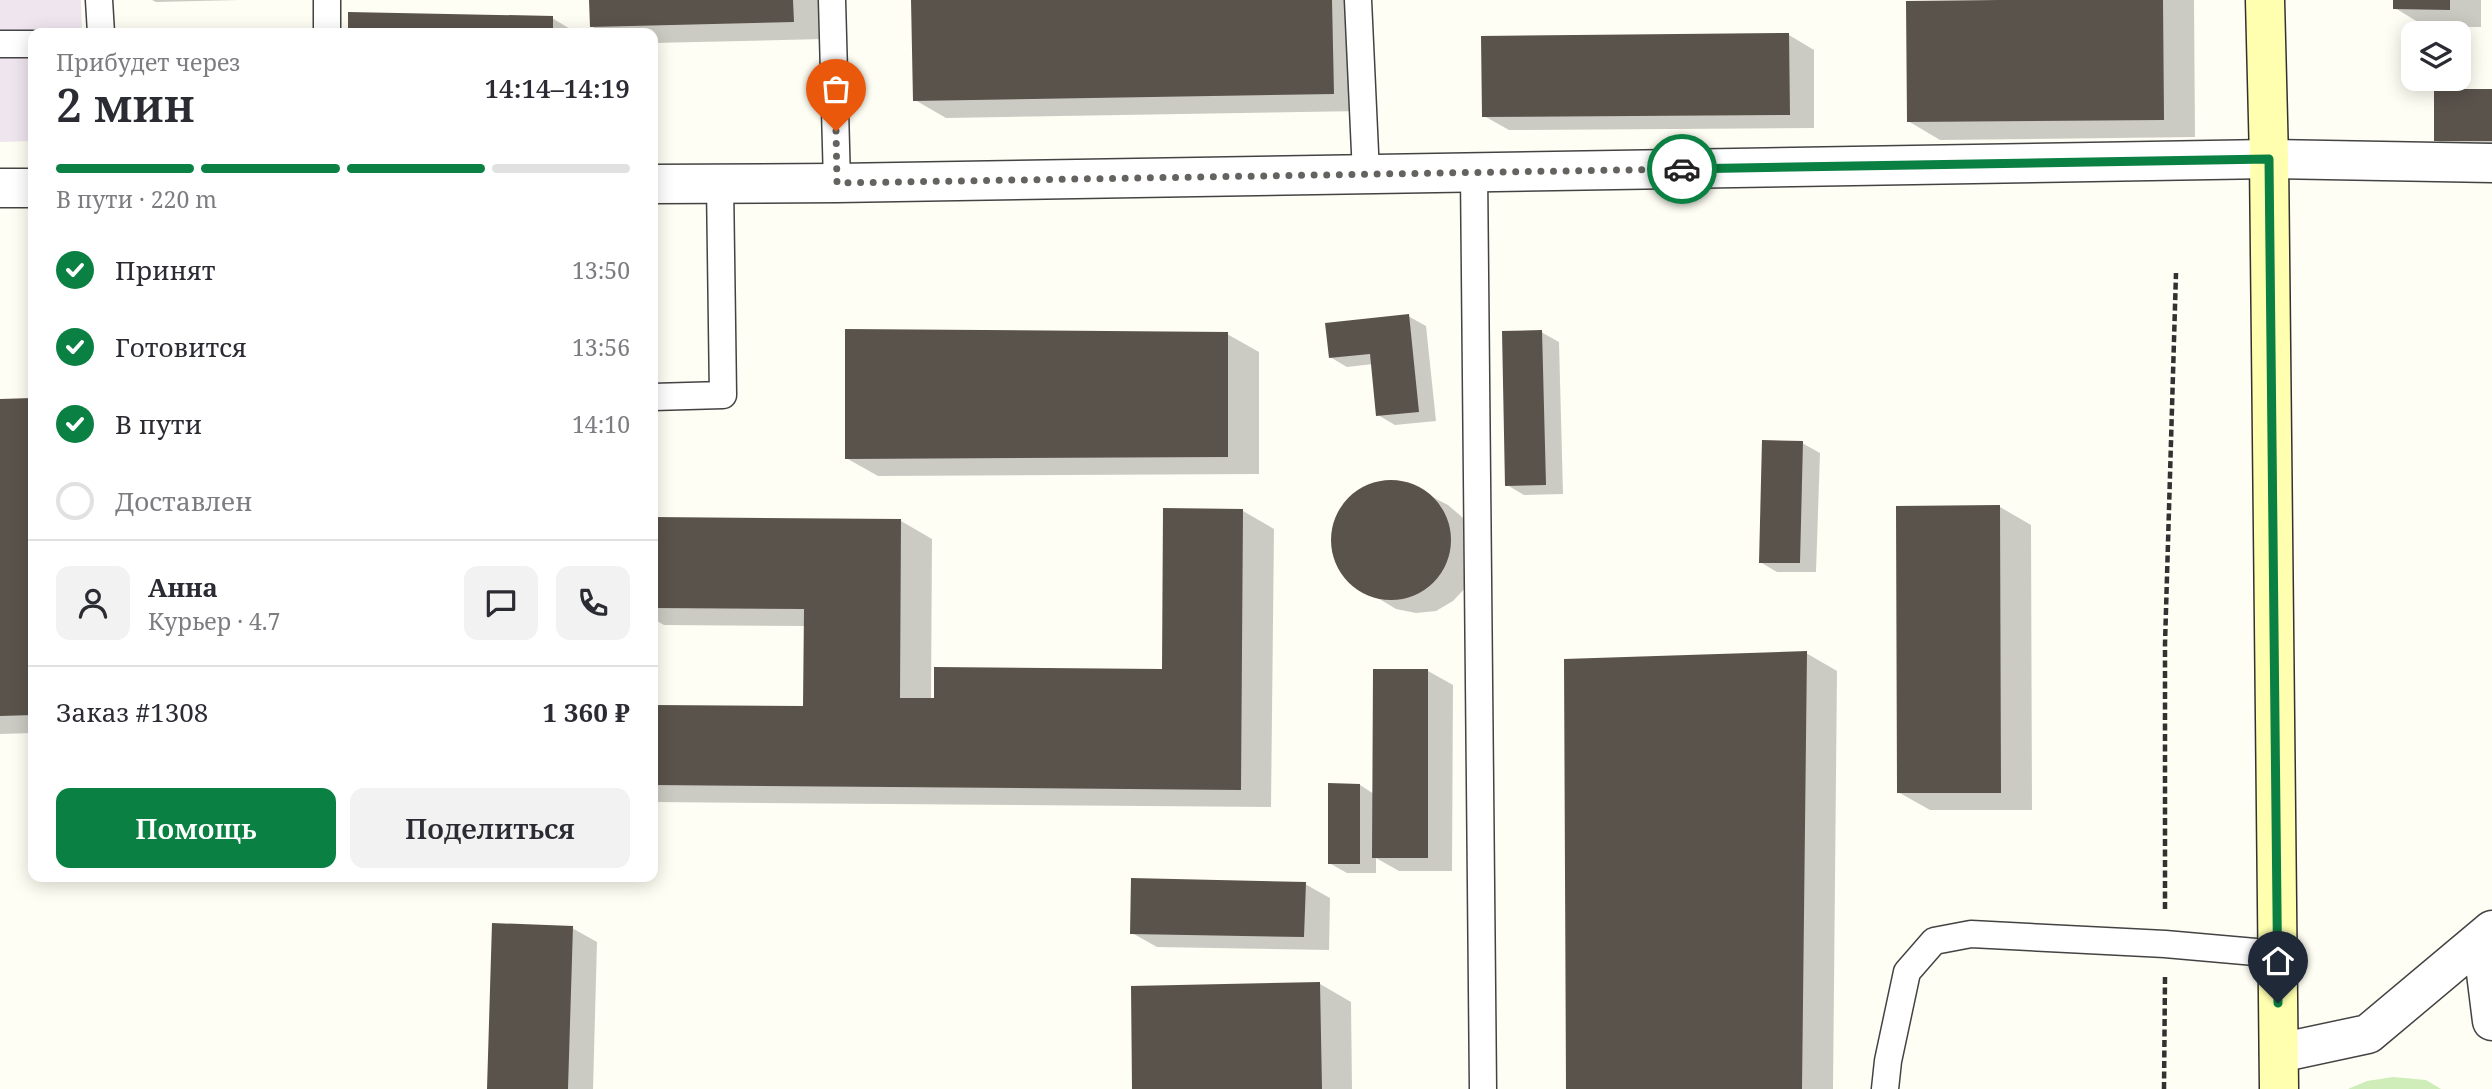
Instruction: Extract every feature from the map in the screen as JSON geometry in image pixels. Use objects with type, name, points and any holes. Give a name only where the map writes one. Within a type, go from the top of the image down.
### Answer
[{"type":"street","points":[[2265,0],[2279,1071],[2368,1034],[2487,936]]},
{"type":"street","points":[[658,184],[2269,159],[2492,163]]},
{"type":"street","points":[[0,188],[28,188]]},
{"type":"street","points":[[2487,936],[2492,1021]]},
{"type":"lane","points":[[99,0],[100,28]]},
{"type":"lane","points":[[327,0],[327,28]]},
{"type":"lane","points":[[832,0],[837,183]]},
{"type":"lane","points":[[1358,0],[1366,174]]},
{"type":"lane","points":[[0,44],[28,44]]},
{"type":"lane","points":[[1474,172],[1483,1089]]},
{"type":"lane","points":[[658,397],[723,395],[720,184]]},
{"type":"lane","points":[[1885,1089],[1907,972],[1934,941],[1971,934],[2165,944],[2278,954]]},
{"type":"path","points":[[2164,1089],[2165,644],[2176,273]]},
{"type":"shaded area","points":[[0,0],[81,0],[82,28],[28,28],[28,141],[0,142]]},
{"type":"green space","points":[[2393,1077],[2426,1080],[2441,1089],[2348,1089],[2367,1081]]},
{"type":"building","points":[[589,0],[793,0],[794,22],[590,27]]},
{"type":"building","points":[[911,0],[1332,0],[1334,94],[913,101]]},
{"type":"building","points":[[2163,0],[2164,120],[1907,122],[1906,1]]},
{"type":"building","points":[[2393,0],[2450,0],[2450,10],[2393,9]]},
{"type":"building","points":[[348,12],[553,16],[553,28],[348,28]]},
{"type":"building","points":[[1789,33],[1790,115],[1482,117],[1481,36]]},
{"type":"building","points":[[2492,89],[2492,141],[2434,141],[2434,91]]},
{"type":"building","points":[[1409,314],[1419,412],[1376,416],[1370,354],[1329,358],[1325,323]]},
{"type":"building","points":[[845,329],[1228,332],[1228,457],[845,459]]},
{"type":"building","points":[[1542,330],[1546,485],[1505,486],[1502,331]]},
{"type":"building","points":[[28,398],[28,715],[0,716],[0,399]]},
{"type":"building","points":[[1762,440],[1803,441],[1800,563],[1759,563]]},
{"type":"building","points":[[1391,480],[1414,485],[1433,498],[1446,517],[1451,540],[1446,563],[1433,582],[1414,595],[1391,600],[1368,595],[1349,582],[1336,563],[1331,540],[1336,517],[1349,498],[1368,485]]},
{"type":"building","points":[[2000,505],[2001,793],[1897,793],[1896,506]]},
{"type":"building","points":[[1163,508],[1243,509],[1241,790],[658,785],[658,705],[803,706],[804,609],[658,608],[658,517],[901,519],[900,698],[934,698],[934,667],[1162,669]]},
{"type":"building","points":[[1807,651],[1802,1089],[1566,1089],[1564,659]]},
{"type":"building","points":[[1373,669],[1428,669],[1428,858],[1372,858]]},
{"type":"building","points":[[1328,783],[1360,784],[1360,864],[1328,864]]},
{"type":"building","points":[[1131,878],[1306,882],[1304,937],[1130,934]]},
{"type":"building","points":[[492,923],[573,926],[568,1089],[487,1089]]},
{"type":"building","points":[[1320,982],[1322,1089],[1132,1089],[1131,986]]},
{"type":"way so far","points":[[836,131],[837,183],[1682,169]]},
{"type":"route","points":[[1682,169],[2269,159],[2278,1003]]}]
